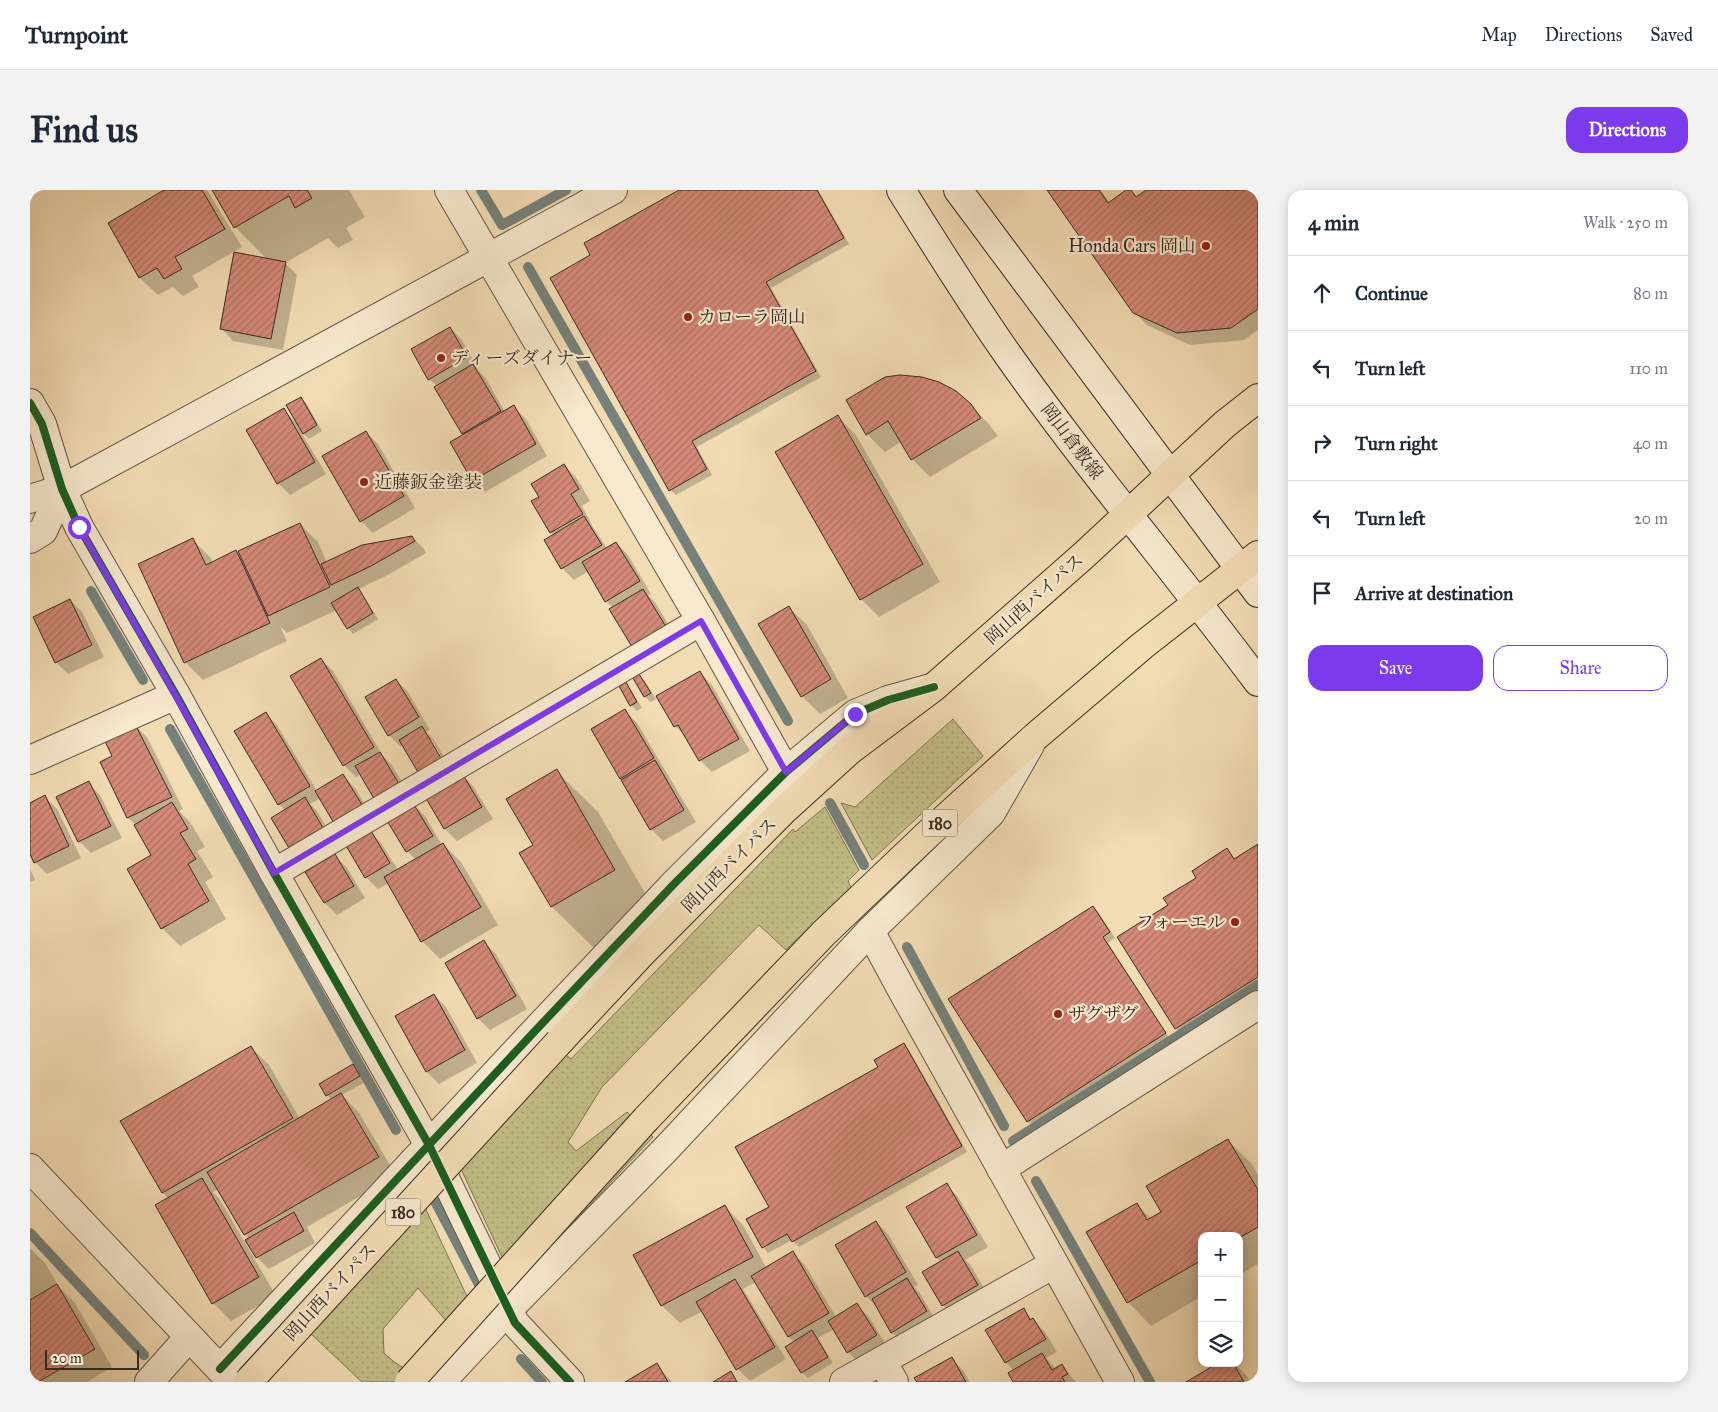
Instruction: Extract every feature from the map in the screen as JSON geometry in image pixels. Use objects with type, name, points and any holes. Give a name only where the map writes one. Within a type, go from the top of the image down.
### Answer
[{"type":"highway","name":"岡山西バイパス","points":[[248,1382],[641,954],[783,811],[850,750],[934,687],[1128,514],[1225,424],[1258,398]]},
{"type":"highway","name":"180","points":[[409,1382],[646,1119],[824,933],[929,833],[1035,737],[1142,646],[1249,562]]},
{"type":"street","points":[[449,190],[701,621],[786,772]]},
{"type":"street","points":[[30,499],[62,489],[613,190]]},
{"type":"street","name":"岡山倉敷線","points":[[901,190],[983,320],[1052,415],[1258,682]]},
{"type":"street","points":[[958,190],[1169,476],[1249,562],[1258,593]]},
{"type":"street","points":[[30,403],[42,424],[62,489],[79,527],[429,1144],[515,1323],[570,1382]]},
{"type":"street","points":[[30,482],[62,489]]},
{"type":"street","points":[[30,539],[43,531],[62,489]]},
{"type":"street","points":[[274,873],[701,621]]},
{"type":"street","points":[[30,1168],[226,1376],[429,1144],[673,885],[786,772],[855,714],[888,700],[934,687]]},
{"type":"street","points":[[30,760],[176,696]]},
{"type":"street","points":[[441,1382],[508,1310],[672,1144],[870,931],[991,813],[1035,737]]},
{"type":"street","points":[[870,931],[1120,1382]]},
{"type":"street","points":[[1001,1169],[1258,1005]]},
{"type":"street","points":[[844,1382],[888,1371],[1054,1264]]},
{"type":"street","points":[[149,1382],[189,1337]]},
{"type":"shaded area","points":[[953,719],[983,756],[872,860],[841,803],[855,807]]},
{"type":"shaded area","points":[[825,807],[859,870],[848,881],[851,887],[786,950],[759,925],[602,1087],[568,1142],[576,1151],[627,1112],[653,1137],[515,1285],[449,1143],[544,1037],[571,1059],[793,829],[795,832]]},
{"type":"shaded area","points":[[412,1180],[481,1326],[466,1344],[418,1288],[383,1329],[384,1353],[424,1382],[362,1382],[293,1317]]},
{"type":"building","points":[[164,190],[202,190],[225,229],[175,257],[182,269],[164,279],[157,268],[139,278],[108,223]]},
{"type":"building","points":[[212,190],[307,190],[312,198],[295,208],[289,196],[234,228]]},
{"type":"building","points":[[679,190],[817,190],[844,238],[766,282],[816,371],[692,441],[707,469],[669,491],[550,278],[590,255],[584,243]]},
{"type":"building","points":[[1047,190],[1099,190],[1108,203],[1126,190],[1131,190],[1136,197],[1146,190],[1258,190],[1258,309],[1231,328],[1177,333],[1133,313]]},
{"type":"building","points":[[234,252],[286,262],[271,339],[220,329]]},
{"type":"building","points":[[450,327],[467,357],[428,380],[411,349]]},
{"type":"building","points":[[473,364],[501,411],[462,434],[434,387]]},
{"type":"building","points":[[900,375],[922,377],[939,382],[956,391],[971,404],[981,418],[911,460],[888,421],[866,435],[846,400],[885,377]]},
{"type":"building","points":[[301,397],[317,425],[303,434],[286,405]]},
{"type":"building","points":[[514,405],[536,444],[472,481],[450,442]]},
{"type":"building","points":[[284,408],[315,462],[277,484],[246,430]]},
{"type":"building","points":[[838,415],[923,564],[860,600],[775,452]]},
{"type":"building","points":[[366,431],[404,496],[360,522],[322,456]]},
{"type":"building","points":[[564,464],[579,489],[571,494],[583,514],[550,533],[531,501],[539,497],[531,484]]},
{"type":"building","points":[[584,516],[602,545],[561,569],[544,540]]},
{"type":"building","points":[[300,523],[330,587],[268,616],[238,551]]},
{"type":"building","points":[[412,536],[415,541],[371,566],[331,585],[321,564],[362,545]]},
{"type":"building","points":[[193,538],[206,565],[236,550],[270,623],[184,663],[138,564]]},
{"type":"building","points":[[616,542],[640,581],[605,602],[582,562]]},
{"type":"building","points":[[358,587],[373,613],[347,629],[331,603]]},
{"type":"building","points":[[643,589],[668,630],[634,650],[609,609]]},
{"type":"building","points":[[70,599],[92,645],[55,663],[33,617]]},
{"type":"building","points":[[789,606],[831,679],[801,697],[758,624]]},
{"type":"building","points":[[321,658],[374,747],[343,766],[290,676]]},
{"type":"building","points":[[700,671],[739,739],[699,761],[678,725],[674,727],[656,696]]},
{"type":"building","points":[[639,674],[651,693],[644,697],[633,678]]},
{"type":"building","points":[[396,679],[419,717],[388,736],[365,697]]},
{"type":"building","points":[[626,682],[637,702],[630,706],[619,686]]},
{"type":"building","points":[[625,709],[654,758],[620,779],[591,729]]},
{"type":"building","points":[[266,712],[310,786],[278,805],[234,731]]},
{"type":"building","points":[[135,724],[172,797],[127,818],[100,762],[112,756],[104,739]]},
{"type":"building","points":[[422,726],[445,765],[422,779],[399,740]]},
{"type":"building","points":[[380,752],[402,789],[377,804],[355,766]]},
{"type":"building","points":[[655,760],[684,810],[650,830],[621,780]]},
{"type":"building","points":[[557,769],[615,870],[551,907],[519,853],[533,845],[506,799]]},
{"type":"building","points":[[462,773],[482,807],[444,829],[424,795]]},
{"type":"building","points":[[343,774],[364,808],[335,825],[315,791]]},
{"type":"building","points":[[89,781],[111,826],[78,842],[56,797]]},
{"type":"building","points":[[45,795],[69,846],[34,863],[30,854],[30,803]]},
{"type":"building","points":[[305,797],[323,828],[289,848],[271,818]]},
{"type":"building","points":[[172,802],[188,829],[180,833],[196,859],[188,864],[209,901],[161,929],[127,869],[151,855],[134,825]]},
{"type":"building","points":[[413,803],[433,836],[406,852],[386,819]]},
{"type":"building","points":[[370,829],[390,863],[365,878],[345,844]]},
{"type":"building","points":[[443,843],[481,907],[421,942],[384,877]]},
{"type":"building","points":[[1258,844],[1258,977],[1175,1029],[1117,937],[1168,905],[1163,898],[1196,878],[1192,871],[1227,848],[1234,859]]},
{"type":"building","points":[[335,854],[354,886],[324,903],[305,872]]},
{"type":"building","points":[[1093,906],[1110,932],[1103,937],[1166,1033],[1027,1122],[948,999]]},
{"type":"building","points":[[484,940],[516,996],[477,1019],[445,963]]},
{"type":"building","points":[[434,994],[465,1050],[426,1072],[395,1016]]},
{"type":"building","points":[[904,1043],[962,1146],[792,1242],[787,1234],[762,1248],[746,1219],[769,1207],[735,1147],[878,1067],[874,1060]]},
{"type":"building","points":[[251,1046],[293,1118],[162,1193],[120,1121]]},
{"type":"building","points":[[353,1064],[360,1076],[326,1096],[319,1084]]},
{"type":"building","points":[[341,1093],[379,1157],[244,1235],[207,1172]]},
{"type":"building","points":[[1228,1139],[1258,1190],[1258,1227],[1243,1236],[1243,1232],[1198,1232],[1198,1262],[1127,1303],[1086,1232],[1137,1203],[1147,1220],[1161,1212],[1146,1186]]},
{"type":"building","points":[[202,1178],[259,1277],[212,1304],[155,1205]]},
{"type":"building","points":[[947,1183],[977,1235],[936,1258],[906,1207]]},
{"type":"building","points":[[725,1205],[753,1257],[661,1306],[633,1255]]},
{"type":"building","points":[[294,1212],[304,1231],[256,1258],[245,1240]]},
{"type":"building","points":[[876,1221],[906,1272],[865,1297],[835,1245]]},
{"type":"building","points":[[793,1251],[829,1313],[788,1337],[751,1276]]},
{"type":"building","points":[[958,1251],[978,1285],[942,1306],[922,1272]]},
{"type":"building","points":[[907,1278],[927,1311],[891,1333],[872,1299]]},
{"type":"building","points":[[735,1279],[775,1347],[736,1370],[696,1302]]},
{"type":"building","points":[[57,1284],[95,1349],[38,1382],[30,1382],[30,1300]]},
{"type":"building","points":[[857,1303],[877,1335],[847,1353],[828,1321]]},
{"type":"building","points":[[1024,1308],[1030,1320],[1033,1318],[1046,1339],[1005,1363],[985,1330]]},
{"type":"building","points":[[812,1330],[828,1357],[801,1373],[785,1347]]},
{"type":"building","points":[[1042,1353],[1052,1370],[1062,1364],[1068,1374],[1062,1377],[1065,1382],[1013,1382],[1008,1373]]},
{"type":"building","points":[[952,1357],[966,1382],[917,1382],[914,1378]]},
{"type":"building","points":[[657,1363],[668,1382],[625,1382]]},
{"type":"building","points":[[1211,1367],[1235,1367],[1244,1382],[1186,1382]]},
{"type":"building","points":[[731,1371],[737,1382],[713,1382]]},
{"type":"waterway","points":[[481,190],[502,225],[566,190]]},
{"type":"waterway","points":[[528,267],[788,721]]},
{"type":"waterway","points":[[91,591],[143,680]]},
{"type":"waterway","points":[[170,729],[396,1130]]},
{"type":"waterway","points":[[830,803],[864,865]]},
{"type":"waterway","points":[[907,947],[1004,1126]]},
{"type":"waterway","points":[[1013,1141],[1258,985]]},
{"type":"waterway","points":[[1036,1181],[1150,1382]]},
{"type":"waterway","points":[[428,1188],[485,1296]]},
{"type":"waterway","points":[[30,1233],[144,1355]]},
{"type":"waterway","points":[[521,1359],[542,1382]]},
{"type":"cycle path","points":[[30,403],[42,424],[62,489],[79,527],[176,695],[274,873],[429,1145],[515,1323],[570,1382]]},
{"type":"cycle path","points":[[220,1369],[673,885],[786,772],[855,714],[888,700],[934,687]]},
{"type":"place","name":"Honda Cars 岡山","points":[[1206,246]]},
{"type":"place","name":"カローラ岡山","points":[[688,317]]},
{"type":"place","name":"ディーズダイナー","points":[[441,358]]},
{"type":"place","name":"近藤鈑金塗装","points":[[364,482]]},
{"type":"place","name":"フォーエル","points":[[1235,922]]},
{"type":"place","name":"ザグザグ","points":[[1058,1014]]},
{"type":"route","points":[[79,527],[176,696],[274,873],[701,621],[786,772],[855,714]]}]
